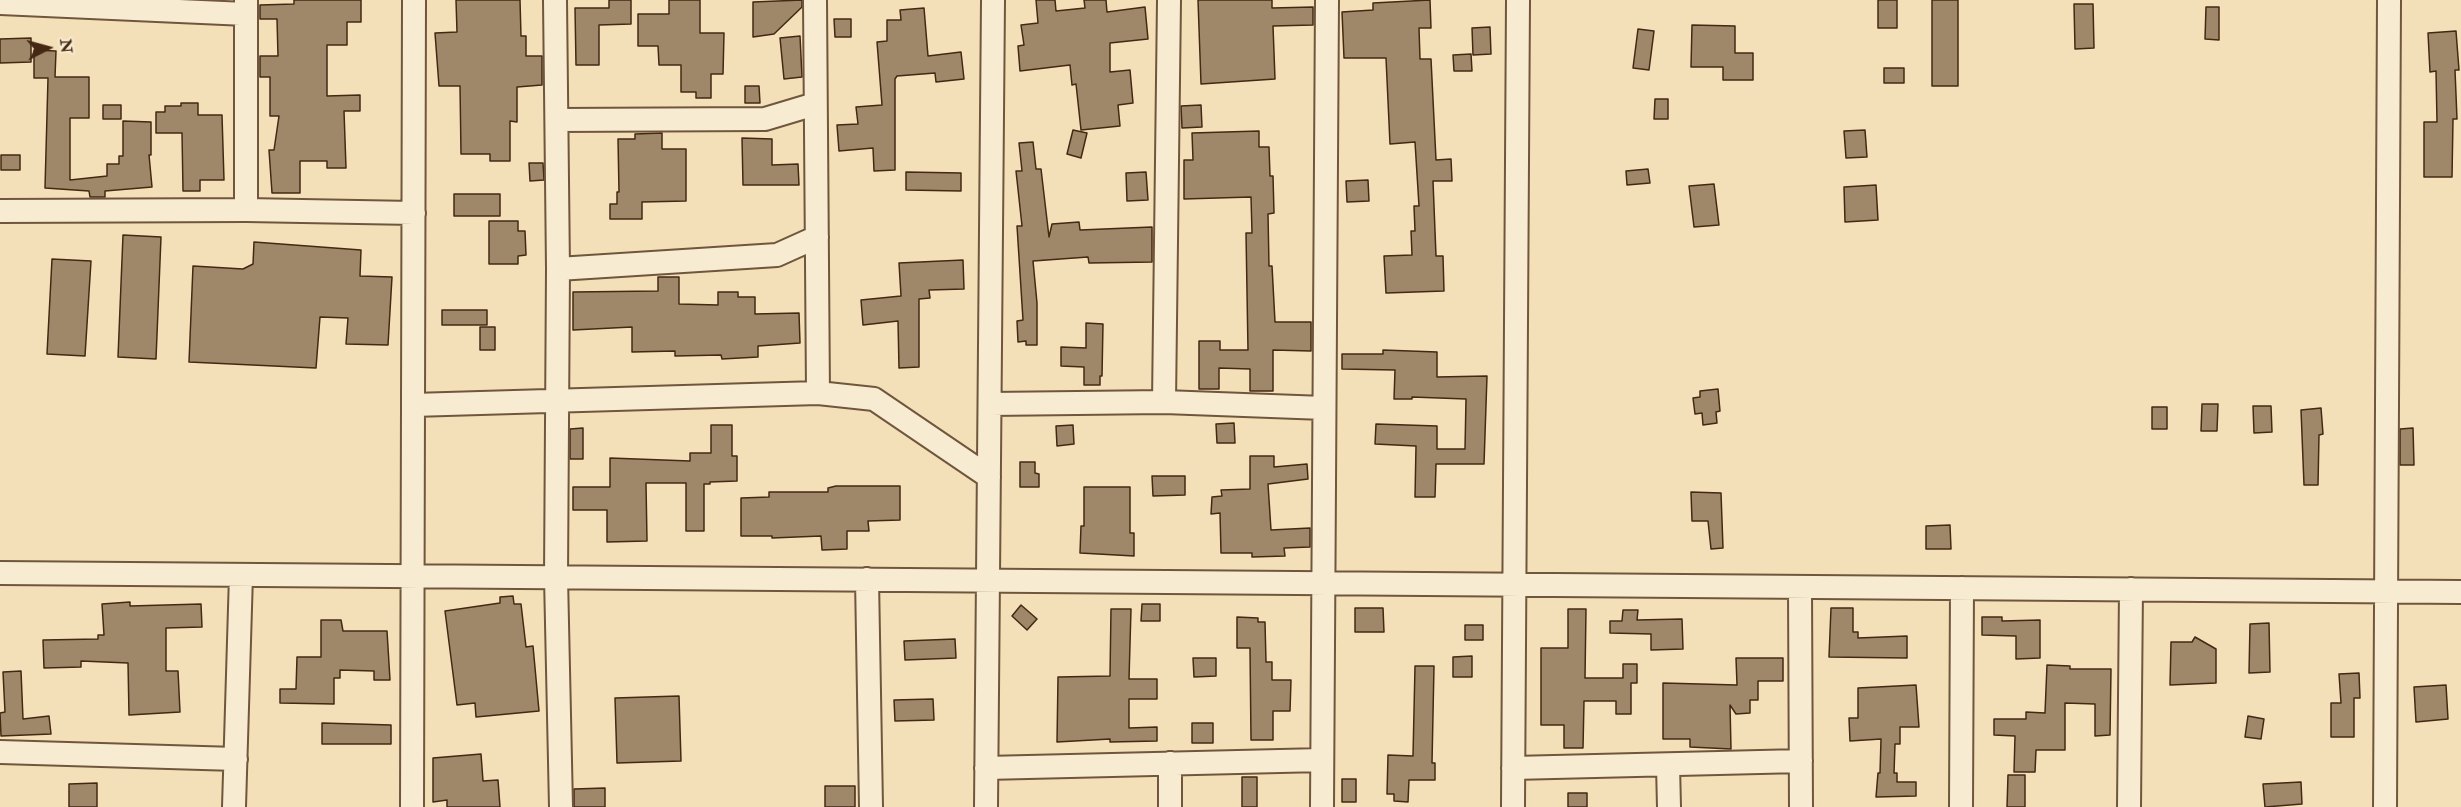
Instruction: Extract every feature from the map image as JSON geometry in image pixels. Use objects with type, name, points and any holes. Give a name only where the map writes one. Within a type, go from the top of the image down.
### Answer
[{"type":"street","points":[[412,807],[414,0]]},
{"type":"street","points":[[555,0],[558,268],[555,401],[556,577],[561,807]]},
{"type":"street","points":[[815,0],[818,393]]},
{"type":"street","points":[[986,807],[993,0]]},
{"type":"street","points":[[1164,402],[1169,0]]},
{"type":"street","points":[[1322,807],[1327,0]]},
{"type":"street","points":[[1513,807],[1518,0]]},
{"type":"street","points":[[2385,807],[2384,591],[2389,0]]},
{"type":"street","points":[[0,3],[246,7],[246,210]]},
{"type":"street","points":[[557,120],[765,118],[815,104]]},
{"type":"street","points":[[0,211],[246,210],[414,213]]},
{"type":"street","points":[[558,268],[777,255],[817,237]]},
{"type":"street","points":[[413,405],[818,393],[874,399],[989,477]]},
{"type":"street","points":[[990,404],[1164,402],[1324,408]]},
{"type":"street","points":[[0,573],[2461,592]]},
{"type":"street","points":[[234,807],[241,575]]},
{"type":"street","points":[[867,579],[871,807]]},
{"type":"street","points":[[1800,587],[1801,807]]},
{"type":"street","points":[[1961,807],[1962,588]]},
{"type":"street","points":[[2129,807],[2131,589]]},
{"type":"street","points":[[0,752],[236,759]]},
{"type":"street","points":[[986,768],[1322,760]]},
{"type":"street","points":[[1513,768],[1801,760]]},
{"type":"street","points":[[1170,764],[1170,807]]},
{"type":"street","points":[[1668,765],[1669,807]]},
{"type":"building","points":[[294,0],[361,0],[361,22],[347,22],[347,45],[327,45],[327,96],[360,95],[360,111],[344,111],[346,168],[327,168],[327,161],[300,161],[300,193],[272,193],[269,150],[274,150],[279,116],[270,116],[270,77],[260,77],[260,56],[278,56],[277,19],[260,19],[260,5],[294,4]]},
{"type":"building","points":[[456,0],[520,0],[521,36],[526,36],[526,56],[542,56],[542,85],[517,87],[517,122],[510,121],[510,161],[490,161],[490,154],[461,154],[460,86],[439,86],[435,33],[457,32]]},
{"type":"building","points":[[609,0],[631,0],[631,24],[599,25],[599,65],[576,65],[575,8],[609,8]]},
{"type":"building","points":[[669,0],[700,0],[700,33],[724,33],[723,74],[711,74],[711,98],[696,98],[696,92],[681,92],[681,65],[659,65],[658,46],[638,46],[638,14],[669,14]]},
{"type":"building","points":[[802,0],[802,7],[774,34],[753,37],[753,2]]},
{"type":"building","points":[[1036,0],[1055,0],[1056,11],[1085,8],[1084,0],[1106,0],[1107,12],[1145,7],[1148,39],[1110,43],[1110,72],[1130,70],[1133,103],[1118,105],[1120,126],[1081,130],[1076,84],[1072,85],[1070,65],[1020,71],[1018,46],[1024,45],[1021,25],[1038,23]]},
{"type":"building","points":[[1198,0],[1272,0],[1272,8],[1313,7],[1313,25],[1273,26],[1275,79],[1201,84]]},
{"type":"building","points":[[1430,0],[1431,28],[1419,28],[1420,59],[1431,59],[1436,160],[1451,159],[1452,181],[1433,181],[1436,256],[1443,256],[1444,291],[1386,293],[1384,256],[1412,255],[1411,231],[1415,231],[1414,206],[1419,206],[1415,142],[1390,144],[1386,58],[1344,58],[1342,12],[1373,10],[1373,3]]},
{"type":"building","points":[[1878,0],[1897,0],[1897,28],[1878,28]]},
{"type":"building","points":[[1932,0],[1958,0],[1958,86],[1932,86]]},
{"type":"building","points":[[2074,4],[2093,4],[2094,48],[2075,49]]},
{"type":"building","points":[[2206,7],[2219,7],[2219,40],[2205,39]]},
{"type":"building","points":[[924,8],[928,56],[961,52],[964,79],[936,82],[935,73],[897,76],[895,79],[895,170],[874,171],[873,148],[839,151],[837,125],[858,124],[856,107],[882,105],[877,42],[887,41],[887,20],[901,20],[900,10]]},
{"type":"building","points":[[834,19],[851,19],[851,37],[835,37]]},
{"type":"building","points":[[1692,25],[1735,26],[1735,53],[1753,53],[1753,80],[1723,80],[1723,67],[1691,67]]},
{"type":"building","points":[[1490,27],[1491,54],[1473,55],[1472,28]]},
{"type":"building","points":[[1638,29],[1654,31],[1649,70],[1633,68]]},
{"type":"building","points":[[2456,31],[2459,70],[2455,70],[2457,119],[2453,119],[2452,177],[2424,177],[2424,122],[2437,122],[2436,71],[2430,72],[2428,33]]},
{"type":"building","points":[[800,36],[802,77],[784,79],[780,38]]},
{"type":"building","points":[[31,38],[31,62],[0,63],[0,39]]},
{"type":"building","points":[[34,50],[56,51],[55,77],[89,77],[89,118],[70,118],[70,180],[107,176],[107,164],[119,164],[119,156],[123,156],[123,121],[151,122],[151,155],[149,155],[152,187],[105,191],[105,197],[90,197],[89,191],[45,188],[48,78],[34,78]]},
{"type":"building","points":[[1471,54],[1472,71],[1454,71],[1453,55]]},
{"type":"building","points":[[1884,68],[1904,68],[1904,83],[1884,83]]},
{"type":"building","points":[[745,86],[759,86],[760,103],[745,103]]},
{"type":"building","points":[[1655,99],[1668,99],[1668,119],[1654,119]]},
{"type":"building","points":[[181,103],[198,103],[198,115],[222,115],[224,180],[200,180],[200,191],[183,191],[182,133],[156,133],[156,112],[165,112],[165,106],[181,106]]},
{"type":"building","points":[[103,105],[121,105],[121,119],[103,119]]},
{"type":"building","points":[[1201,105],[1202,127],[1182,128],[1181,106]]},
{"type":"building","points":[[1073,130],[1087,133],[1081,158],[1067,154]]},
{"type":"building","points":[[1865,130],[1867,157],[1846,158],[1844,131]]},
{"type":"building","points":[[1259,131],[1259,147],[1269,147],[1270,176],[1273,176],[1274,213],[1268,214],[1269,266],[1272,266],[1275,322],[1311,322],[1311,351],[1273,350],[1273,391],[1250,391],[1250,369],[1219,368],[1219,389],[1199,389],[1199,341],[1220,341],[1220,350],[1248,350],[1246,233],[1252,233],[1251,197],[1184,199],[1184,160],[1193,160],[1192,133]]},
{"type":"building","points":[[662,133],[662,149],[686,149],[686,201],[642,202],[642,219],[610,219],[610,204],[617,204],[617,192],[619,192],[618,139],[635,139],[635,134]]},
{"type":"building","points":[[742,138],[772,139],[772,165],[798,164],[799,185],[743,185]]},
{"type":"building","points":[[1033,142],[1036,169],[1041,169],[1049,237],[1052,224],[1079,222],[1080,230],[1152,227],[1152,262],[1089,263],[1088,257],[1033,261],[1037,303],[1037,345],[1026,345],[1026,341],[1018,342],[1017,321],[1023,320],[1017,226],[1022,226],[1016,171],[1022,171],[1019,143]]},
{"type":"building","points":[[1,155],[20,155],[20,170],[1,170]]},
{"type":"building","points":[[529,163],[543,163],[544,180],[530,181]]},
{"type":"building","points":[[1648,169],[1650,183],[1627,185],[1626,171]]},
{"type":"building","points":[[906,172],[961,173],[961,191],[906,190]]},
{"type":"building","points":[[1146,172],[1148,200],[1127,201],[1126,173]]},
{"type":"building","points":[[1368,180],[1369,201],[1347,202],[1346,181]]},
{"type":"building","points":[[1714,184],[1719,225],[1694,227],[1689,186]]},
{"type":"building","points":[[1876,185],[1878,220],[1845,222],[1844,187]]},
{"type":"building","points":[[454,194],[500,194],[500,216],[454,216]]},
{"type":"building","points":[[489,221],[518,221],[518,231],[525,231],[526,255],[518,256],[518,264],[489,264]]},
{"type":"building","points":[[123,235],[161,237],[156,359],[118,357]]},
{"type":"building","points":[[254,242],[361,250],[360,276],[392,277],[388,345],[346,344],[348,318],[320,317],[316,368],[189,362],[193,266],[243,269],[253,264]]},
{"type":"building","points":[[52,259],[91,261],[85,356],[47,354]]},
{"type":"building","points":[[963,260],[964,289],[929,290],[930,298],[919,299],[919,367],[899,368],[898,321],[863,325],[861,300],[901,296],[899,263]]},
{"type":"building","points":[[658,277],[679,277],[679,304],[718,305],[718,292],[738,292],[738,297],[755,297],[755,314],[799,313],[800,343],[758,346],[758,357],[722,359],[721,355],[675,356],[675,351],[632,352],[632,327],[573,330],[573,292],[658,291]]},
{"type":"building","points":[[442,310],[487,310],[487,325],[442,325]]},
{"type":"building","points":[[1086,323],[1103,324],[1100,385],[1084,385],[1084,367],[1061,366],[1061,347],[1086,348]]},
{"type":"building","points":[[480,327],[495,327],[495,350],[480,350]]},
{"type":"building","points":[[1383,350],[1437,352],[1437,377],[1487,376],[1484,464],[1436,464],[1435,497],[1415,497],[1416,446],[1375,444],[1376,424],[1437,426],[1437,449],[1465,449],[1466,399],[1412,397],[1412,399],[1394,399],[1395,370],[1342,369],[1342,354],[1383,354]]},
{"type":"building","points":[[1718,389],[1720,411],[1716,412],[1717,423],[1703,425],[1702,413],[1695,414],[1693,398],[1700,397],[1700,391]]},
{"type":"building","points":[[2202,404],[2218,404],[2217,431],[2201,431]]},
{"type":"building","points":[[2253,406],[2271,406],[2272,432],[2254,433]]},
{"type":"building","points":[[2152,407],[2167,407],[2167,429],[2152,429]]},
{"type":"building","points":[[2321,408],[2323,434],[2319,435],[2318,485],[2304,485],[2301,410]]},
{"type":"building","points":[[1234,423],[1235,443],[1217,443],[1216,424]]},
{"type":"building","points":[[711,425],[732,425],[732,456],[737,456],[737,481],[704,484],[704,531],[686,531],[686,483],[646,483],[647,541],[607,542],[607,510],[573,510],[573,487],[610,487],[610,458],[690,461],[690,453],[711,453]]},
{"type":"building","points":[[1073,425],[1074,444],[1057,446],[1056,426]]},
{"type":"building","points":[[583,428],[583,459],[570,459],[570,429]]},
{"type":"building","points":[[2413,428],[2414,465],[2400,465],[2400,429]]},
{"type":"building","points":[[1250,456],[1274,456],[1274,467],[1307,464],[1308,479],[1268,484],[1271,530],[1310,528],[1310,547],[1284,548],[1285,556],[1252,557],[1252,553],[1221,553],[1220,513],[1211,514],[1212,497],[1222,496],[1221,490],[1250,489]]},
{"type":"building","points":[[1020,462],[1035,462],[1035,473],[1039,474],[1039,487],[1020,487]]},
{"type":"building","points":[[1152,476],[1185,476],[1185,495],[1153,496]]},
{"type":"building","points":[[900,486],[900,520],[868,521],[869,531],[847,531],[847,549],[822,550],[821,536],[772,538],[772,536],[741,536],[741,498],[769,497],[769,492],[828,492],[828,488]]},
{"type":"building","points":[[1084,487],[1130,487],[1130,533],[1134,533],[1134,556],[1080,553],[1081,526],[1084,526]]},
{"type":"building","points":[[1691,492],[1721,493],[1723,548],[1711,549],[1708,521],[1692,521]]},
{"type":"building","points":[[1950,525],[1951,549],[1926,549],[1926,526]]},
{"type":"building","points":[[513,596],[514,604],[521,604],[526,647],[533,646],[539,711],[476,717],[475,703],[457,705],[445,611],[500,603],[500,597]]},
{"type":"building","points":[[130,602],[130,606],[201,604],[202,627],[166,628],[166,671],[178,671],[180,712],[129,715],[128,663],[81,661],[81,667],[44,668],[43,640],[98,639],[98,635],[104,635],[102,604]]},
{"type":"building","points":[[1142,604],[1160,604],[1160,621],[1141,621]]},
{"type":"building","points":[[1021,605],[1037,619],[1027,630],[1012,616]]},
{"type":"building","points":[[1355,608],[1383,608],[1384,632],[1355,632]]},
{"type":"building","points":[[1831,608],[1853,608],[1853,632],[1858,632],[1858,638],[1907,636],[1907,658],[1829,657]]},
{"type":"building","points":[[1111,609],[1131,609],[1129,679],[1157,679],[1157,699],[1129,699],[1129,728],[1157,727],[1157,741],[1110,742],[1110,739],[1057,742],[1058,677],[1110,676]]},
{"type":"building","points":[[1568,609],[1586,609],[1585,678],[1623,678],[1623,664],[1637,664],[1637,683],[1631,683],[1631,714],[1616,714],[1616,701],[1584,701],[1583,748],[1564,748],[1564,725],[1541,725],[1541,648],[1568,648]]},
{"type":"building","points":[[1623,610],[1638,610],[1637,620],[1682,619],[1683,649],[1651,650],[1651,634],[1610,633],[1610,621],[1622,621]]},
{"type":"building","points":[[1237,617],[1258,618],[1258,622],[1265,622],[1266,662],[1272,662],[1272,680],[1291,680],[1290,711],[1273,711],[1273,740],[1251,740],[1250,648],[1237,648]]},
{"type":"building","points":[[1982,617],[2002,617],[2002,621],[2040,620],[2040,658],[2016,659],[2016,636],[1982,635]]},
{"type":"building","points":[[321,620],[341,620],[343,631],[387,631],[390,680],[374,680],[374,671],[340,670],[340,678],[334,678],[334,704],[280,703],[280,689],[296,689],[297,657],[321,657]]},
{"type":"building","points":[[2269,623],[2270,672],[2249,673],[2250,624]]},
{"type":"building","points":[[1465,625],[1483,625],[1483,640],[1465,640]]},
{"type":"building","points":[[2195,637],[2216,649],[2216,683],[2170,685],[2171,642],[2192,642]]},
{"type":"building","points":[[955,639],[956,658],[905,660],[904,641]]},
{"type":"building","points":[[1472,656],[1472,677],[1453,677],[1453,657]]},
{"type":"building","points":[[1193,658],[1216,658],[1216,676],[1194,677]]},
{"type":"building","points":[[1736,658],[1783,658],[1783,681],[1758,681],[1758,700],[1750,700],[1750,713],[1736,714],[1730,705],[1731,749],[1690,747],[1690,739],[1663,739],[1663,683],[1737,685]]},
{"type":"building","points":[[2047,665],[2070,666],[2070,669],[2111,669],[2110,735],[2095,736],[2095,704],[2065,703],[2065,750],[2036,750],[2035,772],[2014,772],[2015,736],[1994,735],[1994,719],[2026,719],[2026,712],[2045,713]]},
{"type":"building","points":[[1415,666],[1434,666],[1432,763],[1435,763],[1435,780],[1409,780],[1408,802],[1394,801],[1394,794],[1387,794],[1388,755],[1413,756]]},
{"type":"building","points":[[21,671],[23,719],[49,716],[51,734],[1,736],[0,713],[5,712],[3,672]]},
{"type":"building","points":[[2359,673],[2360,698],[2354,698],[2354,737],[2331,737],[2331,703],[2341,703],[2339,674]]},
{"type":"building","points":[[1916,685],[1919,727],[1900,727],[1900,744],[1895,744],[1894,773],[1897,773],[1897,782],[1916,782],[1916,796],[1876,797],[1878,773],[1880,773],[1881,739],[1850,741],[1849,718],[1858,718],[1858,688]]},
{"type":"building","points":[[2446,685],[2448,719],[2416,722],[2414,687]]},
{"type":"building","points":[[679,696],[681,761],[617,763],[615,698]]},
{"type":"building","points":[[933,699],[934,720],[895,721],[894,700]]},
{"type":"building","points":[[2248,716],[2264,719],[2261,739],[2245,737]]},
{"type":"building","points":[[322,723],[391,725],[391,744],[322,744]]},
{"type":"building","points":[[1192,723],[1213,723],[1213,743],[1192,743]]},
{"type":"building","points":[[481,754],[483,781],[498,780],[500,807],[447,807],[447,800],[433,802],[433,758]]},
{"type":"building","points":[[2008,775],[2025,775],[2025,807],[2007,807]]},
{"type":"building","points":[[1242,777],[1257,777],[1257,807],[1242,807]]},
{"type":"building","points":[[1342,779],[1356,779],[1356,802],[1342,802]]},
{"type":"building","points":[[2301,782],[2302,804],[2265,807],[2263,784]]},
{"type":"building","points":[[97,783],[97,807],[69,807],[69,784]]},
{"type":"building","points":[[825,786],[855,786],[855,807],[825,807]]},
{"type":"building","points":[[605,788],[605,807],[574,807],[574,789]]},
{"type":"building","points":[[1568,793],[1587,793],[1587,807],[1568,807]]}]
